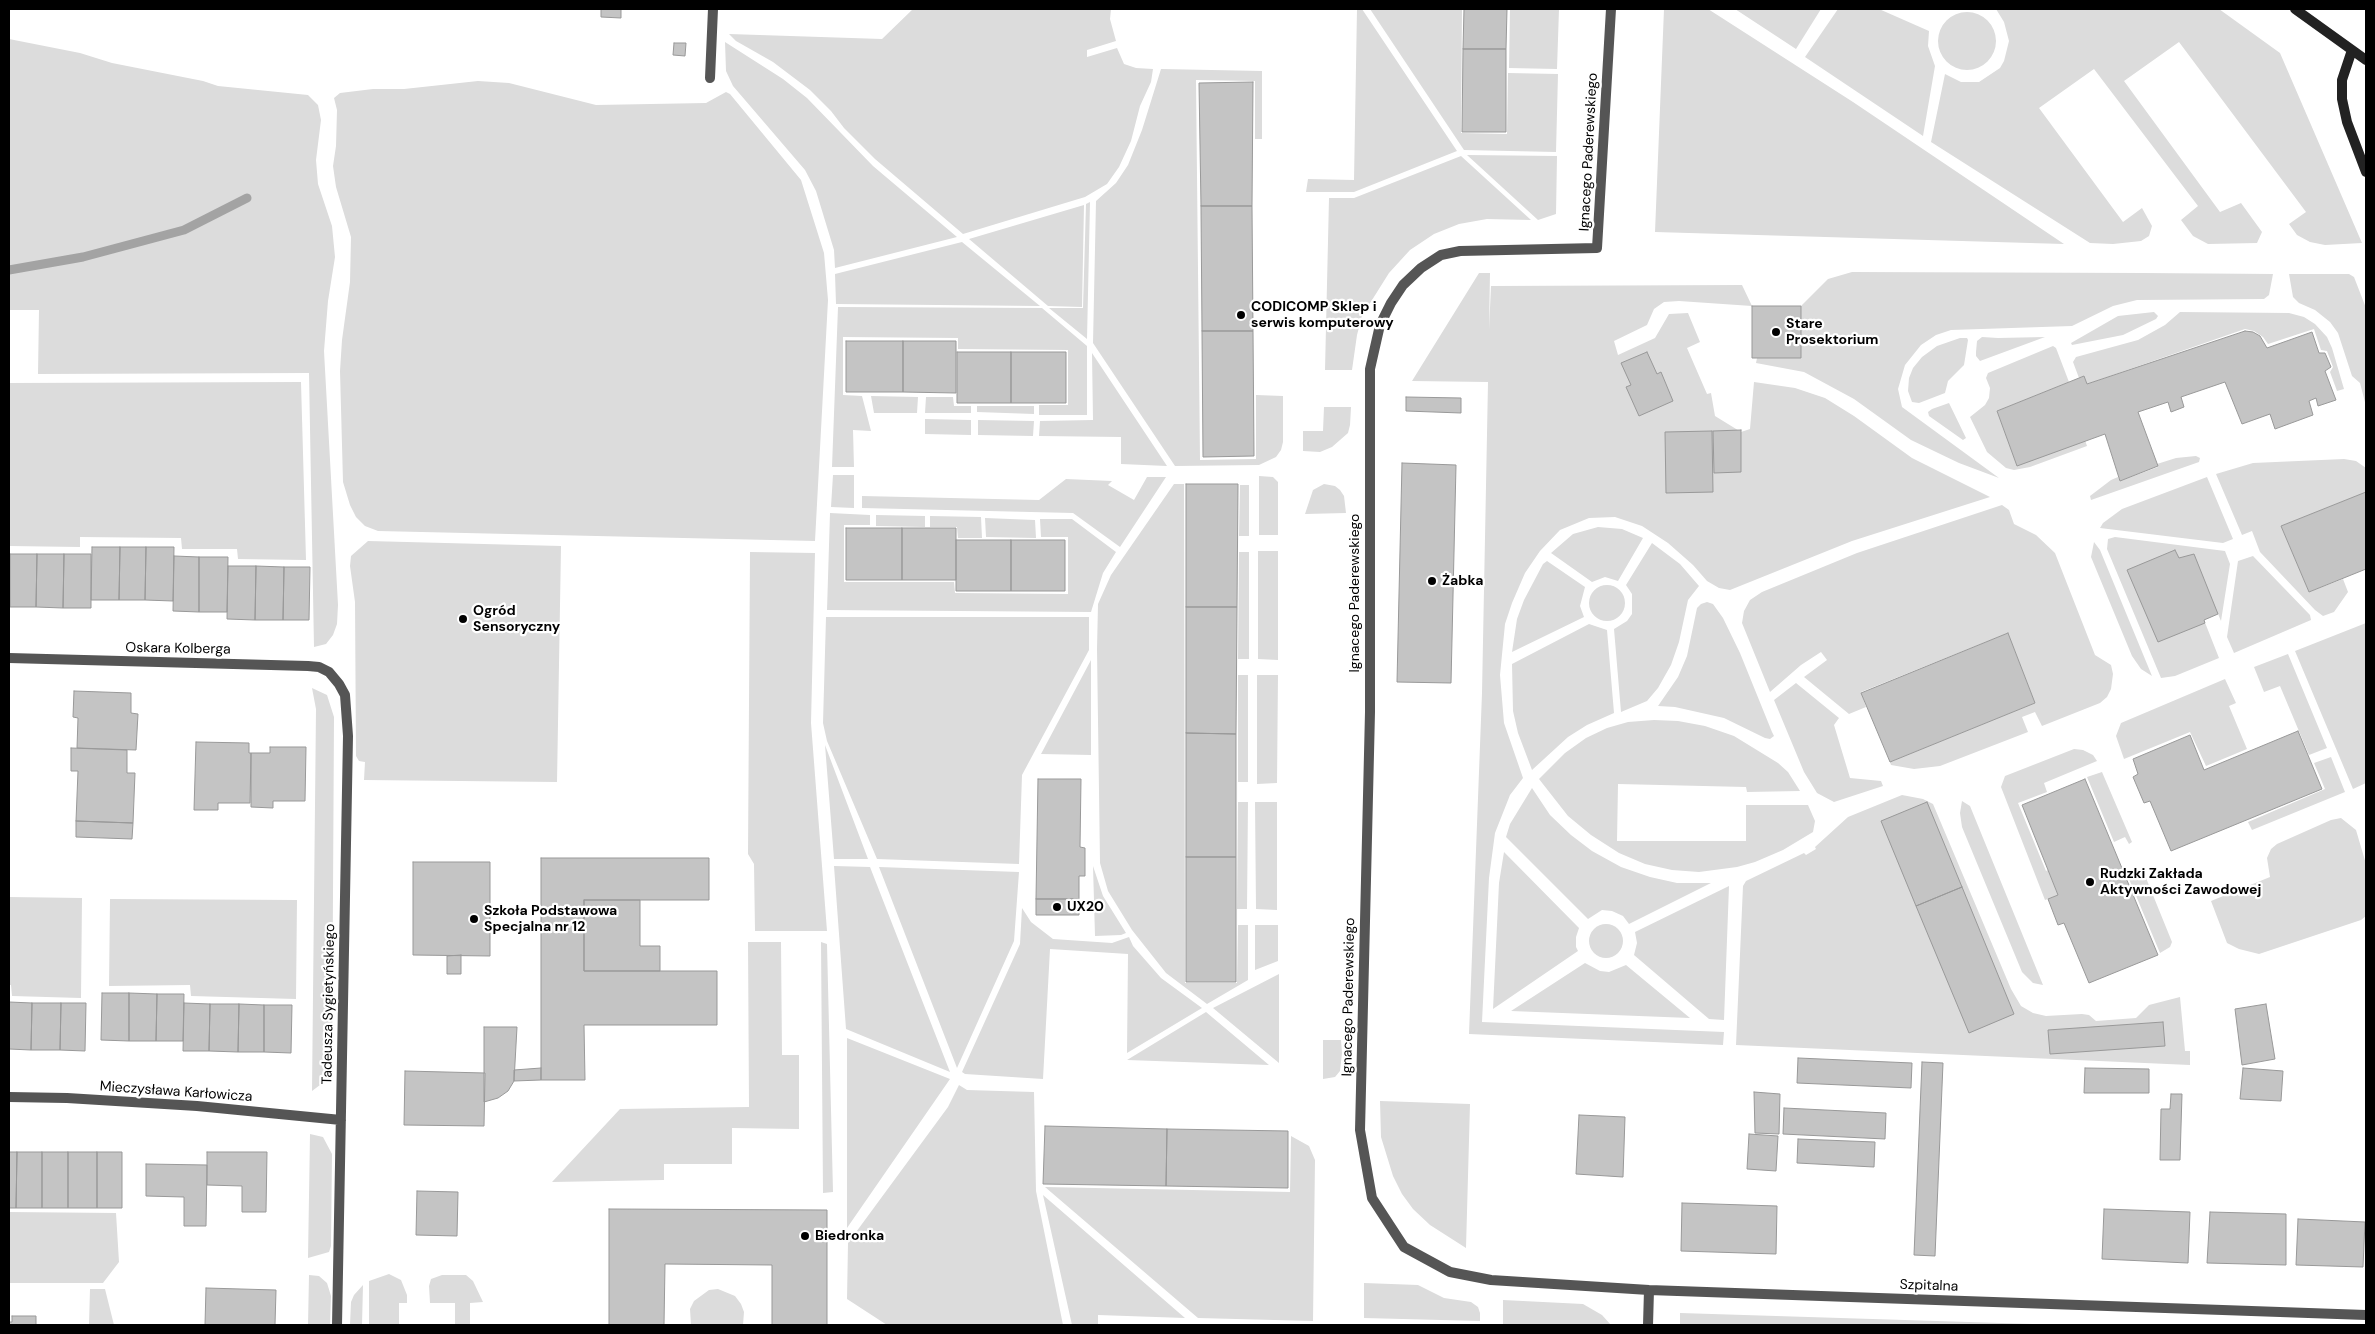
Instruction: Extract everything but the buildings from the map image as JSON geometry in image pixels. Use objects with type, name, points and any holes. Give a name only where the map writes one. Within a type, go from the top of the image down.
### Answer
[{"type":"street","points":[[710,78],[713,9]]},
{"type":"street","name":"Ignacego Paderewskiego","points":[[1491,1280],[1450,1272],[1404,1247],[1372,1198],[1360,1130],[1370,712],[1370,369],[1380,325],[1391,303],[1403,285],[1421,268],[1441,255],[1460,251],[1597,248],[1611,9]]},
{"type":"street","points":[[2295,9],[2366,60]]},
{"type":"street","points":[[2352,50],[2342,80],[2342,99],[2347,122],[2366,172]]},
{"type":"street","name":"Oskara Kolberga","points":[[9,658],[308,666],[319,667],[329,672],[339,684]]},
{"type":"street","name":"Tadeusza Sygietyńskiego","points":[[337,1325],[348,736],[345,695],[339,684]]},
{"type":"street","name":"Mieczysława Karłowicza","points":[[9,1097],[67,1098],[197,1106],[341,1120]]},
{"type":"street","name":"Szpitalna","points":[[1491,1280],[1649,1290],[2366,1316]]},
{"type":"street","points":[[1648,1325],[1649,1290]]},
{"type":"shaded area","points":[[913,9],[1111,9],[1110,19],[1116,41],[1087,50],[1087,57],[1117,48],[1124,64],[1136,68],[1153,69],[1151,82],[1140,106],[1131,141],[1119,167],[1107,184],[1085,197],[963,234],[875,159],[810,90],[773,62],[736,41],[729,34],[882,39]]},
{"type":"shaded area","points":[[1357,9],[1362,9],[1457,151],[1354,192],[1306,192],[1308,179],[1354,180]]},
{"type":"shaded area","points":[[1370,9],[1462,9],[1461,133],[1507,134],[1508,73],[1558,74],[1556,152],[1464,150]]},
{"type":"shaded area","points":[[1510,9],[1559,9],[1557,69],[1509,68]]},
{"type":"shaded area","points":[[1664,9],[1708,9],[1853,102],[2064,244],[1655,232]]},
{"type":"shaded area","points":[[1735,9],[1821,9],[1796,49]]},
{"type":"shaded area","points":[[1838,9],[1879,9],[1929,31],[1928,46],[1935,66],[1923,136],[1805,57]]},
{"type":"shaded area","points":[[1996,9],[2219,9],[2280,53],[2362,243],[2325,245],[2310,242],[2297,235],[2289,224],[2306,212],[2179,42],[2124,81],[2220,212],[2241,203],[2262,232],[2257,243],[2208,244],[2193,236],[2181,220],[2198,206],[2094,69],[2039,108],[2123,222],[2142,208],[2152,226],[2149,236],[2141,241],[2113,244],[2090,243],[1931,142],[1945,74],[1961,82],[1979,82],[2000,68],[2004,61],[2009,41],[2004,22]]},
{"type":"shaded area","points":[[1967,12],[1978,14],[1991,25],[1996,41],[1994,52],[1983,65],[1967,70],[1956,68],[1943,57],[1938,41],[1940,30],[1951,17]]},
{"type":"shaded area","points":[[9,39],[80,53],[112,63],[203,81],[218,86],[308,95],[318,105],[321,120],[316,160],[318,184],[332,226],[335,257],[328,301],[324,351],[338,605],[337,624],[333,635],[326,644],[314,647],[309,373],[38,374],[39,310],[9,310]]},
{"type":"shaded area","points":[[725,42],[783,79],[807,98],[873,166],[957,237],[835,268],[834,250],[816,191],[805,170],[733,86],[726,71]]},
{"type":"shaded area","points":[[1161,69],[1262,71],[1262,139],[1255,139],[1255,81],[1196,80],[1200,460],[1256,459],[1256,395],[1283,396],[1283,442],[1281,450],[1276,457],[1259,465],[1175,466],[1093,343],[1096,201],[1116,183],[1128,165],[1142,130]]},
{"type":"shaded area","points":[[478,81],[509,83],[596,105],[706,103],[726,92],[730,94],[801,180],[824,253],[828,300],[815,541],[378,531],[365,526],[356,517],[343,482],[340,371],[350,282],[351,237],[336,187],[333,166],[336,146],[337,110],[334,98],[340,93],[373,89],[404,89]]},
{"type":"shaded area","points":[[1467,155],[1557,156],[1556,214],[1538,220]]},
{"type":"shaded area","points":[[1461,156],[1531,220],[1487,219],[1459,224],[1434,234],[1410,250],[1389,273],[1362,316],[1352,370],[1325,370],[1329,198],[1354,198]]},
{"type":"shaded area","points":[[1090,202],[1087,339],[1049,308],[1083,308],[1086,204]]},
{"type":"shaded area","points":[[1084,205],[1082,307],[1048,306],[969,239]]},
{"type":"shaded area","points":[[962,242],[1040,306],[836,304],[835,274]]},
{"type":"shaded area","points":[[1852,272],[2273,274],[2269,295],[2264,299],[2137,300],[2113,306],[2072,326],[1951,330],[1936,335],[1921,345],[1905,365],[1898,389],[1902,407],[1999,478],[1959,463],[1911,440],[1854,399],[1804,372],[1756,363],[1757,358],[1801,306],[1828,279]]},
{"type":"shaded area","points":[[1479,273],[1490,273],[1489,330],[1491,286],[1742,285],[1752,306],[1679,301],[1664,302],[1654,309],[1647,325],[1614,341],[1618,355],[1655,338],[1669,314],[1688,313],[1700,342],[1687,348],[1707,394],[1711,393],[1715,416],[1741,432],[1750,429],[1754,382],[1795,388],[1825,398],[1854,416],[1912,458],[1990,497],[1852,541],[1730,590],[1719,588],[1707,581],[1693,565],[1668,543],[1642,526],[1615,517],[1589,518],[1560,530],[1540,551],[1525,573],[1505,624],[1500,675],[1504,723],[1523,778],[1510,795],[1495,833],[1489,878],[1482,1022],[1724,1032],[1723,1045],[1469,1034],[1482,693],[1488,382],[1412,381]]},
{"type":"shaded area","points":[[2289,274],[2349,274],[2354,277],[2366,308],[2366,406],[2360,383],[2352,376],[2338,333],[2330,322],[2315,310],[2299,303],[2293,297]]},
{"type":"shaded area","points":[[838,307],[1042,308],[1087,346],[1087,415],[1039,415],[1039,405],[1068,405],[1068,350],[958,349],[958,338],[843,337],[843,395],[862,396],[871,431],[853,430],[854,467],[832,467]]},
{"type":"shaded area","points":[[2154,312],[2158,316],[2156,319],[2123,335],[2072,345],[2071,343],[2118,316]]},
{"type":"shaded area","points":[[2180,312],[2289,313],[2304,317],[2315,324],[2327,337],[2344,389],[2337,391],[2330,372],[2333,367],[2327,351],[2321,350],[2314,329],[2268,344],[2263,337],[2254,331],[2245,329],[2087,384],[2084,376],[2079,378],[2073,362],[2076,357],[2138,340],[2165,325]]},
{"type":"shaded area","points":[[1982,337],[2045,337],[1980,361],[1976,356],[1976,352],[1977,341]]},
{"type":"shaded area","points":[[1960,338],[1967,338],[1968,340],[1964,365],[1948,381],[1945,393],[1919,403],[1912,402],[1908,391],[1909,378],[1913,368],[1922,357],[1937,346]]},
{"type":"shaded area","points":[[2053,346],[2056,348],[2069,382],[1997,411],[2017,465],[2085,440],[2087,446],[2030,467],[2014,470],[2006,468],[1987,452],[1970,417],[1985,405],[1989,398],[1990,388],[1986,378],[1988,373]]},
{"type":"shaded area","points":[[1092,353],[1167,466],[1121,464],[1121,437],[1039,436],[1040,421],[1093,420]]},
{"type":"shaded area","points":[[301,382],[306,560],[238,559],[237,549],[182,549],[181,538],[80,537],[80,547],[9,546],[9,383]]},
{"type":"shaded area","points":[[871,396],[918,397],[917,413],[874,413]]},
{"type":"shaded area","points":[[926,397],[953,397],[954,406],[971,406],[971,413],[925,413]]},
{"type":"shaded area","points":[[1949,403],[1966,438],[1963,440],[1929,416],[1928,412],[1932,409]]},
{"type":"shaded area","points":[[977,406],[1034,406],[1034,414],[977,412]]},
{"type":"shaded area","points":[[1324,407],[1351,407],[1348,433],[1332,447],[1320,452],[1303,451],[1303,431],[1323,431]]},
{"type":"shaded area","points":[[925,419],[971,420],[971,435],[925,434]]},
{"type":"shaded area","points":[[978,420],[1034,421],[1033,436],[978,435]]},
{"type":"shaded area","points":[[2196,456],[2200,458],[2199,462],[2091,500],[2090,496],[2118,477],[2120,481],[2158,467],[2157,464],[2176,458]]},
{"type":"shaded area","points":[[2344,459],[2356,461],[2366,468],[2366,492],[2281,526],[2309,592],[2343,579],[2348,592],[2334,612],[2323,616],[2260,552],[2252,531],[2242,535],[2216,474],[2253,463]]},
{"type":"shaded area","points":[[833,475],[854,475],[854,508],[831,507]]},
{"type":"shaded area","points":[[1259,476],[1273,477],[1278,482],[1278,535],[1259,535]]},
{"type":"shaded area","points":[[1147,477],[1166,477],[1120,547],[1073,513],[862,508],[862,496],[1039,500],[1066,479],[1112,481],[1108,485],[1134,500]]},
{"type":"shaded area","points":[[2207,477],[2233,539],[2223,543],[2100,528],[2103,523],[2122,509]]},
{"type":"shaded area","points":[[1174,484],[1184,484],[1185,983],[1237,983],[1238,925],[1248,925],[1248,980],[1207,1004],[1166,973],[1132,930],[1108,891],[1100,863],[1098,604],[1111,575]]},
{"type":"shaded area","points":[[1324,484],[1335,486],[1340,490],[1344,496],[1346,513],[1305,514],[1313,490]]},
{"type":"shaded area","points":[[1240,485],[1249,485],[1249,536],[1239,536]]},
{"type":"shaded area","points":[[2002,505],[2009,510],[2014,524],[2036,535],[2055,553],[2095,655],[2111,665],[2113,674],[2111,689],[2107,697],[2100,703],[2042,726],[2035,712],[2022,717],[2028,732],[1940,766],[1914,769],[1891,765],[1890,762],[2035,703],[2008,633],[1861,692],[1866,707],[1849,714],[1804,677],[1827,660],[1821,652],[1801,665],[1770,692],[1742,623],[1744,611],[1750,600],[1762,592],[1857,553]]},
{"type":"shaded area","points":[[830,513],[870,515],[870,525],[844,525],[844,582],[954,582],[955,593],[1068,594],[1068,537],[1041,537],[1040,519],[1072,519],[1116,552],[1103,573],[1091,612],[827,610]]},
{"type":"shaded area","points":[[876,515],[925,516],[925,527],[876,526]]},
{"type":"shaded area","points":[[930,516],[981,517],[982,538],[958,538],[957,527],[930,527]]},
{"type":"shaded area","points":[[985,518],[1035,520],[1036,538],[986,537]]},
{"type":"shaded area","points":[[1598,527],[1622,529],[1643,538],[1618,581],[1605,577],[1592,582],[1551,553],[1573,534]]},
{"type":"shaded area","points":[[2115,537],[2225,551],[2230,564],[2221,621],[2218,614],[2204,620],[2219,658],[2175,676],[2161,678],[2107,549],[2108,539]]},
{"type":"shaded area","points":[[368,541],[561,546],[557,782],[364,780],[365,762],[359,761],[356,756],[355,602],[350,566],[351,556]]},
{"type":"shaded area","points":[[2094,542],[2100,550],[2152,676],[2141,669],[2132,656],[2091,557]]},
{"type":"shaded area","points":[[1652,543],[1680,564],[1699,586],[1688,600],[1679,642],[1671,665],[1658,688],[1647,701],[1621,712],[1614,629],[1627,621],[1632,614],[1632,594],[1626,585]]},
{"type":"shaded area","points":[[1258,551],[1278,551],[1278,660],[1258,659]]},
{"type":"shaded area","points":[[750,552],[815,553],[811,723],[827,931],[755,931],[754,864],[748,854]]},
{"type":"shaded area","points":[[1239,552],[1249,552],[1249,659],[1238,659]]},
{"type":"shaded area","points":[[2253,556],[2310,615],[2311,620],[2234,653],[2227,637],[2238,561]]},
{"type":"shaded area","points":[[1547,561],[1585,587],[1580,606],[1584,617],[1512,652],[1517,619],[1524,600],[1543,564]]},
{"type":"shaded area","points":[[1607,585],[1614,586],[1620,590],[1624,596],[1624,610],[1620,616],[1614,620],[1607,621],[1600,620],[1594,616],[1590,610],[1589,603],[1590,596],[1594,590],[1600,586]]},
{"type":"shaded area","points":[[1707,602],[1713,604],[1723,618],[1740,653],[1774,736],[1770,739],[1724,718],[1675,707],[1658,706],[1678,677],[1687,656],[1697,608]]},
{"type":"shaded area","points":[[826,617],[1089,617],[1089,650],[1022,775],[1019,864],[877,859],[827,741],[823,723]]},
{"type":"shaded area","points":[[2366,623],[2366,783],[2353,789],[2295,651]]},
{"type":"shaded area","points":[[1589,624],[1607,630],[1614,713],[1587,725],[1568,737],[1532,770],[1518,733],[1513,711],[1512,664]]},
{"type":"shaded area","points":[[2288,654],[2327,748],[2309,755],[2280,686],[2264,692],[2254,667]]},
{"type":"shaded area","points":[[1091,660],[1091,755],[1041,754]]},
{"type":"shaded area","points":[[1238,675],[1248,675],[1248,782],[1238,782]]},
{"type":"shaded area","points":[[1257,675],[1278,675],[1277,783],[1257,784]]},
{"type":"shaded area","points":[[2225,679],[2236,703],[2229,706],[2247,749],[2206,766],[2190,732],[2124,759],[2116,736],[2121,723]]},
{"type":"shaded area","points":[[1796,683],[1839,718],[1834,725],[1850,778],[1881,781],[1883,786],[1834,802],[1817,793],[1804,772],[1774,700]]},
{"type":"shaded area","points":[[312,688],[327,695],[334,717],[332,1069],[328,1079],[312,1091],[316,709]]},
{"type":"shaded area","points":[[1678,721],[1705,726],[1734,736],[1778,763],[1788,772],[1800,791],[1747,792],[1746,787],[1618,784],[1617,841],[1746,841],[1746,805],[1808,805],[1815,821],[1813,832],[1783,850],[1755,862],[1737,867],[1699,872],[1672,870],[1645,864],[1619,853],[1591,835],[1568,816],[1539,779],[1565,753],[1586,738],[1607,728],[1628,722]]},
{"type":"shaded area","points":[[825,745],[868,859],[834,859]]},
{"type":"shaded area","points":[[2074,749],[2083,750],[2093,755],[2097,761],[2044,783],[2047,792],[2018,803],[2058,895],[2045,900],[2001,787],[2005,776]]},
{"type":"shaded area","points":[[2331,757],[2345,792],[2252,830],[2248,822],[2325,789],[2314,763]]},
{"type":"shaded area","points":[[2102,772],[2132,842],[2129,844],[2125,837],[2114,842],[2087,777]]},
{"type":"shaded area","points":[[1532,788],[1550,815],[1571,835],[1592,851],[1621,867],[1650,877],[1677,883],[1711,883],[1629,924],[1623,916],[1612,911],[1602,910],[1588,919],[1506,837],[1510,824]]},
{"type":"shaded area","points":[[1902,795],[1923,799],[1933,804],[2011,989],[2021,1006],[2033,1013],[2046,1016],[2082,1014],[2089,1015],[2096,1021],[2136,1018],[2149,1005],[2180,997],[2185,1051],[2190,1051],[2190,1065],[1736,1045],[1743,886],[1746,881],[1816,849],[1815,847],[1848,817]]},
{"type":"shaded area","points":[[1962,801],[1970,806],[2043,985],[2033,983],[2022,972],[1962,827],[1960,813]]},
{"type":"shaded area","points":[[1238,802],[1248,802],[1247,909],[1237,909]]},
{"type":"shaded area","points":[[1255,802],[1277,802],[1277,910],[1256,909]]},
{"type":"shaded area","points":[[2341,818],[2356,830],[2366,864],[2366,916],[2361,920],[2259,954],[2239,949],[2227,943],[2211,901],[2270,877],[2267,858],[2271,849],[2277,844],[2331,820]]},
{"type":"shaded area","points":[[1504,852],[1579,928],[1576,937],[1578,951],[1493,1009],[1499,883]]},
{"type":"shaded area","points":[[834,866],[870,867],[950,1072],[846,1029]]},
{"type":"shaded area","points":[[1093,866],[1103,896],[1126,933],[1121,935],[1095,936]]},
{"type":"shaded area","points":[[879,867],[1019,872],[1014,941],[957,1068]]},
{"type":"shaded area","points":[[2144,873],[2172,942],[2170,947],[2160,953],[2129,879]]},
{"type":"shaded area","points":[[1729,886],[1724,1020],[1709,1019],[1634,955],[1637,943],[1635,932]]},
{"type":"shaded area","points":[[9,897],[82,898],[81,998],[12,996],[11,985],[9,985]]},
{"type":"shaded area","points":[[110,899],[297,900],[296,999],[191,996],[190,985],[109,986]]},
{"type":"shaded area","points":[[1022,908],[1031,922],[1053,939],[1112,943],[1129,937],[1133,946],[1161,978],[1202,1008],[1127,1053],[1128,954],[1050,949],[1043,1079],[965,1074],[962,1072],[1020,944]]},
{"type":"shaded area","points":[[1606,924],[1618,929],[1623,941],[1618,953],[1606,958],[1594,953],[1589,941],[1594,929]]},
{"type":"shaded area","points":[[1255,925],[1278,925],[1278,961],[1255,970]]},
{"type":"shaded area","points":[[748,942],[781,942],[782,1055],[799,1055],[799,1129],[732,1128],[732,1164],[664,1164],[664,1180],[552,1182],[620,1109],[749,1107]]},
{"type":"shaded area","points":[[821,942],[827,944],[833,1192],[823,1193]]},
{"type":"shaded area","points":[[1585,963],[1600,971],[1609,972],[1626,965],[1690,1018],[1511,1011]]},
{"type":"shaded area","points":[[1279,974],[1279,1063],[1213,1008]]},
{"type":"shaded area","points":[[1206,1012],[1269,1065],[1127,1060]]},
{"type":"shaded area","points":[[847,1038],[950,1079],[847,1228]]},
{"type":"shaded area","points":[[1323,1040],[1341,1040],[1342,1053],[1340,1071],[1335,1077],[1323,1079]]},
{"type":"shaded area","points":[[959,1085],[967,1090],[1034,1092],[1036,1191],[1063,1325],[887,1325],[847,1299],[848,1243],[948,1107]]},
{"type":"shaded area","points":[[1380,1101],[1470,1104],[1466,1248],[1430,1225],[1413,1209],[1402,1194],[1393,1176],[1381,1137]]},
{"type":"shaded area","points":[[310,1134],[323,1137],[332,1154],[331,1246],[329,1252],[308,1258]]},
{"type":"shaded area","points":[[1291,1136],[1309,1146],[1315,1160],[1313,1321],[1198,1318],[1045,1187],[1290,1192]]},
{"type":"shaded area","points":[[1043,1195],[1185,1318],[1098,1315],[1098,1325],[1072,1325]]},
{"type":"shaded area","points":[[9,1212],[116,1213],[119,1262],[103,1283],[9,1283]]},
{"type":"shaded area","points":[[389,1274],[401,1280],[407,1295],[407,1303],[399,1303],[399,1325],[369,1325],[369,1281]]},
{"type":"shaded area","points":[[309,1275],[319,1276],[327,1283],[331,1296],[330,1325],[308,1325]]},
{"type":"shaded area","points":[[442,1275],[466,1275],[473,1281],[483,1302],[470,1303],[470,1325],[455,1325],[455,1303],[430,1303],[429,1286],[431,1279]]},
{"type":"shaded area","points":[[1364,1283],[1418,1285],[1444,1298],[1471,1302],[1478,1307],[1480,1321],[1364,1318]]},
{"type":"shaded area","points":[[363,1285],[362,1325],[350,1325],[351,1302],[354,1295]]},
{"type":"shaded area","points":[[90,1289],[105,1289],[114,1325],[89,1325]]},
{"type":"shaded area","points":[[718,1289],[735,1296],[741,1304],[744,1312],[743,1325],[691,1325],[690,1309],[694,1301],[709,1290]]},
{"type":"shaded area","points":[[1503,1300],[1583,1304],[1602,1315],[1611,1325],[1503,1325]]},
{"type":"shaded area","points":[[1680,1313],[2065,1325],[1680,1325]]},
{"type":"waterway","points":[[9,270],[83,257],[184,230],[247,198]]},
{"type":"place","name":"CODICOMP Sklep i serwis komputerowy","points":[[1241,315]]},
{"type":"place","name":"Stare Prosektorium","points":[[1776,332]]},
{"type":"place","name":"Żabka","points":[[1432,581]]},
{"type":"place","name":"Ogród Sensoryczny","points":[[463,619]]},
{"type":"place","name":"Rudzki Zakłada Aktywności Zawodowej","points":[[2090,882]]},
{"type":"place","name":"UX20","points":[[1057,907]]},
{"type":"place","name":"Szkoła Podstawowa Specjalna nr 12","points":[[474,919]]},
{"type":"place","name":"Biedronka","points":[[805,1236]]}]
